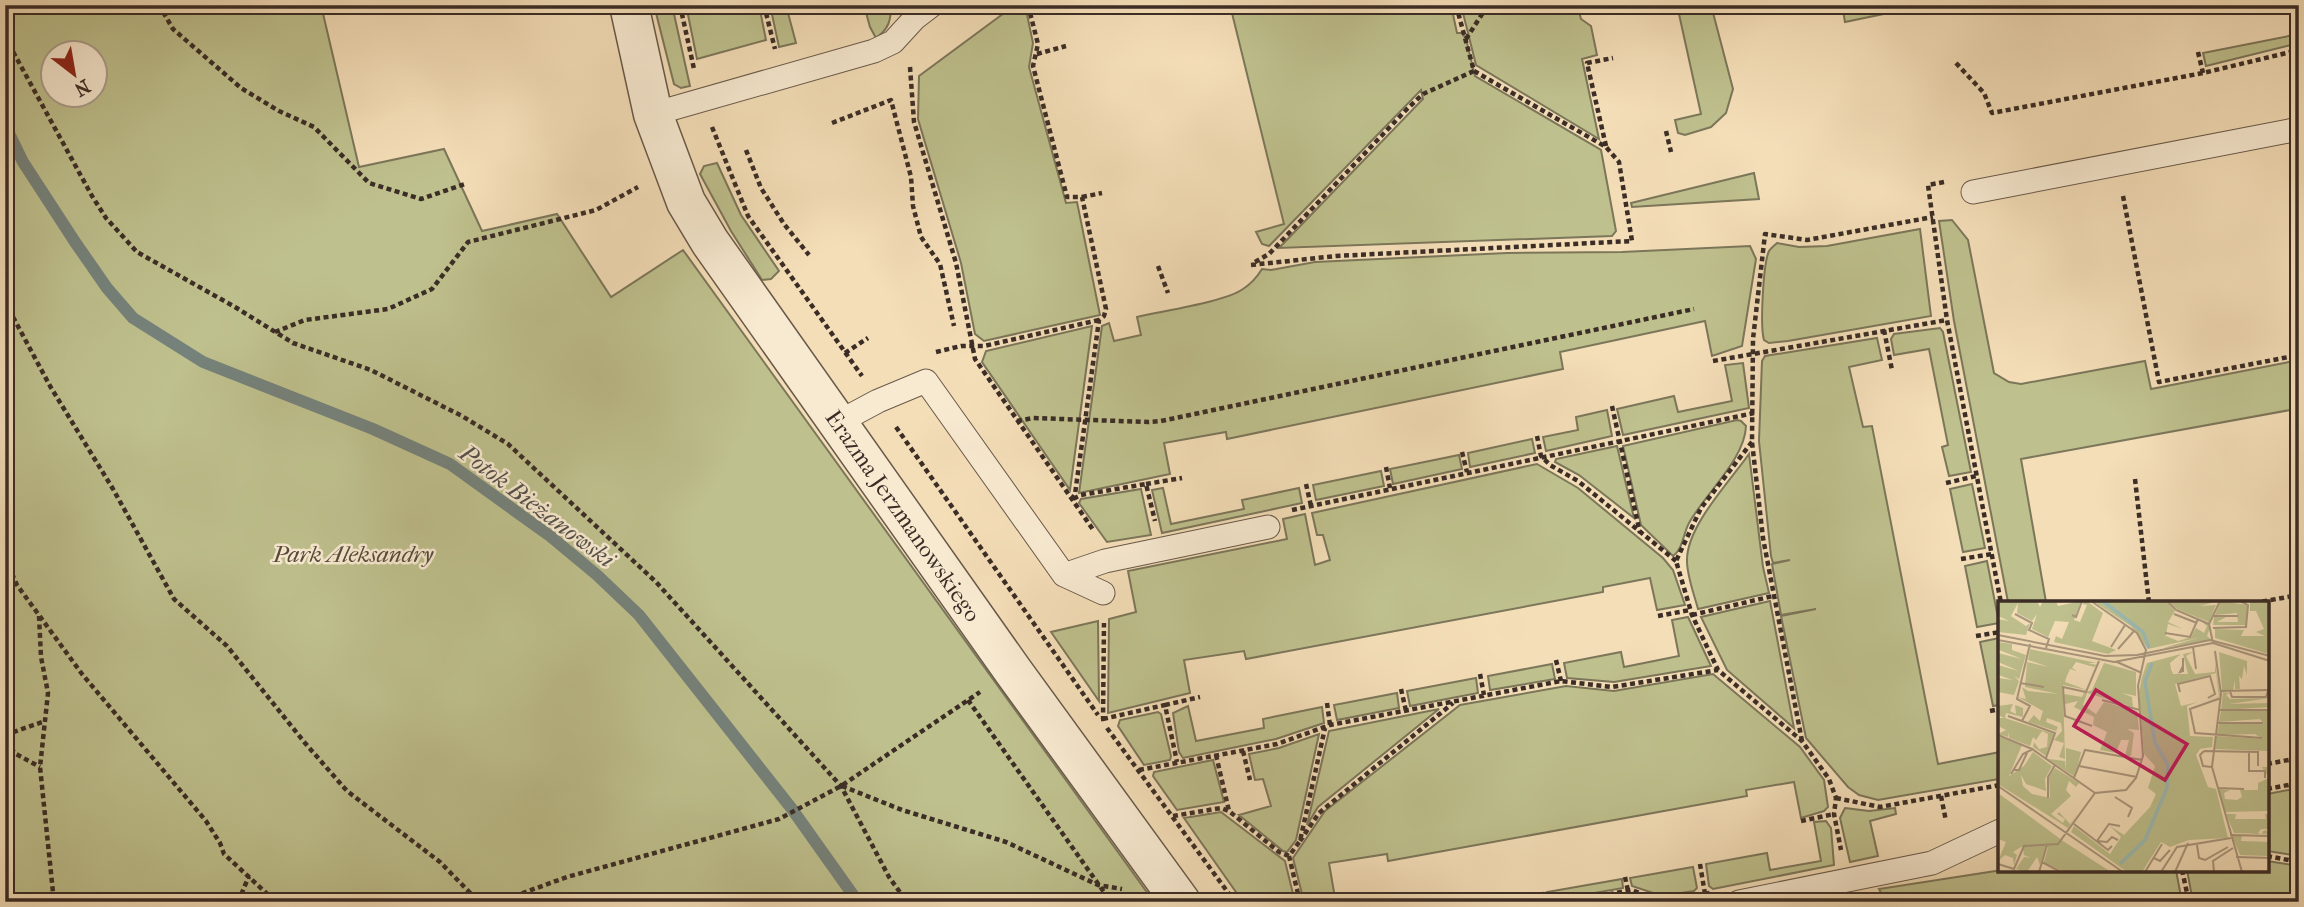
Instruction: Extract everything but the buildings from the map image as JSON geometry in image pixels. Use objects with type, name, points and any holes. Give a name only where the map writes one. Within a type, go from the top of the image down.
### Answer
[{"type":"street","name":"Erazma Jerzmanowskiego","points":[[629,5],[653,114],[686,202],[710,242],[1180,900]]},
{"type":"lane","points":[[653,114],[884,47],[893,42],[923,12]]},
{"type":"lane","points":[[1964,186],[2117,164],[2299,129]]},
{"type":"lane","points":[[837,423],[926,380],[1064,575],[1103,593]]},
{"type":"lane","points":[[1064,575],[1105,561],[1268,527]]},
{"type":"lane","points":[[1739,902],[1932,863],[1998,832]]},
{"type":"path","points":[[159,5],[173,29],[241,88],[279,111],[314,127],[369,183],[421,199],[465,184]]},
{"type":"path","points":[[680,5],[701,101],[748,216],[1102,719],[1235,902]]},
{"type":"path","points":[[764,5],[782,77]]},
{"type":"path","points":[[1028,5],[1038,44],[1033,66],[1067,197],[1102,193]]},
{"type":"path","points":[[1456,5],[1474,71],[1606,147],[1619,162],[1632,241],[1336,256],[1251,265],[1269,254],[1423,94],[1474,71]]},
{"type":"path","points":[[1466,39],[1488,5]]},
{"type":"path","points":[[923,12],[909,51],[914,122],[956,263],[975,359],[1106,548],[1105,561]]},
{"type":"path","points":[[5,37],[92,196],[106,218],[137,253],[293,343],[371,370],[462,415],[509,444],[656,582],[841,786],[889,877],[907,902]]},
{"type":"path","points":[[1037,54],[1066,46]]},
{"type":"path","points":[[1956,63],[1984,93],[1992,113],[2203,73],[2299,50]]},
{"type":"path","points":[[2198,52],[2203,73]]},
{"type":"path","points":[[1606,147],[1587,63],[1613,58]]},
{"type":"path","points":[[832,123],[891,100],[911,177],[913,205],[921,237],[940,264],[954,326]]},
{"type":"path","points":[[1665,131],[1671,152]]},
{"type":"path","points":[[746,150],[761,188],[784,224],[809,255]]},
{"type":"path","points":[[2117,164],[2159,383],[2299,355]]},
{"type":"path","points":[[275,332],[305,320],[388,309],[432,289],[468,242],[597,210],[646,183]]},
{"type":"path","points":[[1964,186],[1928,185],[1947,320],[2001,601]]},
{"type":"path","points":[[935,352],[972,345],[984,346],[1098,320],[1104,316],[1106,309],[1082,197]]},
{"type":"path","points":[[1802,741],[1763,538],[1752,442],[1753,353],[1765,234],[1807,240],[1933,217]]},
{"type":"path","points":[[1158,266],[1168,293]]},
{"type":"path","points":[[5,302],[50,386],[113,489],[174,600],[227,646],[347,791],[440,862],[479,902]]},
{"type":"path","points":[[1017,421],[1033,418],[1161,421],[1694,309]]},
{"type":"path","points":[[1071,500],[1075,494],[1098,320]]},
{"type":"path","points":[[1713,361],[1947,320]]},
{"type":"path","points":[[1884,330],[1892,370]]},
{"type":"path","points":[[845,353],[868,338]]},
{"type":"path","points":[[801,371],[871,368]]},
{"type":"path","points":[[1612,406],[1640,534]]},
{"type":"path","points":[[1286,511],[1754,413]]},
{"type":"path","points":[[1537,436],[1541,456],[1550,465],[1578,481],[1676,561],[1691,612],[1718,670],[1802,741],[1829,779],[1836,799],[1834,814],[1843,859]]},
{"type":"path","points":[[1676,561],[1702,508],[1752,442]]},
{"type":"path","points":[[1462,452],[1467,472]]},
{"type":"path","points":[[1386,467],[1390,488]]},
{"type":"path","points":[[1946,483],[1976,476]]},
{"type":"path","points":[[1071,500],[1081,495],[1182,478]]},
{"type":"path","points":[[2135,479],[2149,601]]},
{"type":"path","points":[[1146,484],[1155,524]]},
{"type":"path","points":[[1306,484],[1311,506]]},
{"type":"path","points":[[1961,559],[1992,554]]},
{"type":"path","points":[[5,558],[17,585],[82,674],[206,821],[224,854],[276,902]]},
{"type":"path","points":[[1102,719],[1103,593]]},
{"type":"path","points":[[2264,601],[2299,594]]},
{"type":"path","points":[[1658,616],[1773,596]]},
{"type":"path","points":[[39,615],[41,657],[48,693],[40,767],[54,902]]},
{"type":"path","points":[[1976,636],[1998,632]]},
{"type":"path","points":[[1556,660],[1561,681]]},
{"type":"path","points":[[1101,792],[1139,770],[1277,744],[1328,726],[1484,695],[1561,681],[1612,687],[1718,670]]},
{"type":"path","points":[[1480,674],[1484,695]]},
{"type":"path","points":[[1401,689],[1406,711]]},
{"type":"path","points":[[1102,719],[1200,697]]},
{"type":"path","points":[[498,902],[567,877],[779,819],[841,786],[968,700],[1111,902]]},
{"type":"path","points":[[1300,902],[1289,856],[1319,813],[1453,702]]},
{"type":"path","points":[[1300,841],[1328,726],[1327,703]]},
{"type":"path","points":[[1165,705],[1177,762]]},
{"type":"path","points":[[1990,711],[1998,709]]},
{"type":"path","points":[[5,735],[45,721]]},
{"type":"path","points":[[5,741],[16,754],[40,767]]},
{"type":"path","points":[[1243,751],[1250,780]]},
{"type":"path","points":[[1216,755],[1229,811]]},
{"type":"path","points":[[2269,764],[2299,758]]},
{"type":"path","points":[[2269,789],[2299,783]]},
{"type":"path","points":[[1836,799],[1880,807],[1998,785]]},
{"type":"path","points":[[841,786],[902,810],[1006,842],[1098,885],[1180,900]]},
{"type":"path","points":[[1173,816],[1220,807],[1229,811],[1279,852],[1289,856]]},
{"type":"path","points":[[1801,821],[1834,814]]},
{"type":"path","points":[[2269,856],[2299,862]]},
{"type":"path","points":[[1700,864],[1705,894]]},
{"type":"path","points":[[2182,872],[2189,902]]},
{"type":"path","points":[[239,902],[249,876]]},
{"type":"path","points":[[1625,877],[1628,891]]},
{"type":"path","points":[[1567,902],[1632,890],[1661,902]]},
{"type":"path","points":[[1542,892],[1543,902]]},
{"type":"green space","name":"Park Aleksandry","points":[[5,5],[321,5],[359,167],[444,149],[482,231],[557,214],[611,297],[683,250],[1154,902],[5,902]]},
{"type":"green space","points":[[654,5],[672,5],[690,86],[681,88],[674,84]]},
{"type":"green space","points":[[686,5],[759,5],[766,40],[697,59]]},
{"type":"green space","points":[[770,5],[789,5],[791,12],[788,13],[796,43],[779,47]]},
{"type":"green space","points":[[864,5],[891,5],[888,24],[876,38],[870,27]]},
{"type":"green space","points":[[1015,5],[1025,5],[1033,43],[1029,67],[1066,203],[1077,202],[1100,315],[984,341],[975,334],[961,263],[918,119],[919,76]]},
{"type":"green space","points":[[1230,5],[1451,5],[1457,33],[1462,33],[1466,39],[1475,76],[1601,150],[1616,231],[1612,236],[1279,248],[1423,99],[1421,90],[1269,246],[1262,244],[1256,232],[1284,224]]},
{"type":"green space","points":[[1461,5],[1577,5],[1581,19],[1591,26],[1597,55],[1582,59],[1599,139],[1476,65]]},
{"type":"green space","points":[[1677,5],[1711,5],[1733,89],[1726,113],[1711,127],[1685,135],[1678,133],[1675,120],[1701,114]]},
{"type":"green space","points":[[1842,5],[1927,5],[1845,22]]},
{"type":"green space","points":[[2299,34],[2299,43],[2206,66],[2203,53]]},
{"type":"green space","points":[[717,163],[741,215],[779,271],[771,279],[762,280],[700,174],[704,166]]},
{"type":"green space","points":[[1754,173],[1759,199],[1632,207],[1631,203]]},
{"type":"green space","points":[[1952,220],[1968,240],[1994,373],[2009,382],[2021,384],[2145,361],[2151,389],[2299,360],[2299,417],[2290,410],[2021,459],[2046,601],[2008,601],[1954,321],[1939,221]]},
{"type":"green space","points":[[1920,229],[1931,316],[1788,341],[1769,343],[1764,340],[1762,310],[1765,269],[1769,251],[1777,243],[1799,247],[1827,246]]},
{"type":"green space","points":[[1750,246],[1756,259],[1742,346],[1712,356],[1705,321],[1560,352],[1563,369],[1227,439],[1226,432],[1164,443],[1170,474],[1079,493],[1102,326],[1109,323],[1114,341],[1141,335],[1137,317],[1234,294],[1249,285],[1262,269],[1271,270],[1315,262]]},
{"type":"green space","points":[[1092,326],[1070,490],[982,362],[986,351]]},
{"type":"green space","points":[[1940,328],[1971,472],[1949,476],[1942,447],[1948,445],[1929,349],[1894,355],[1891,339],[1894,334]]},
{"type":"green space","points":[[1877,338],[1882,360],[1849,367],[1863,427],[1872,426],[1938,764],[1998,752],[1998,779],[1878,800],[1859,795],[1848,787],[1806,738],[1781,616],[1816,609],[1781,615],[1772,564],[1790,560],[1773,563],[1771,556],[1759,441],[1762,361],[1765,356]]},
{"type":"green space","points":[[1743,363],[1749,408],[1623,435],[1617,409],[1674,396],[1678,412],[1732,401],[1725,365]]},
{"type":"green space","points":[[1607,410],[1612,436],[1546,451],[1543,437],[1578,430],[1576,417]]},
{"type":"green space","points":[[1737,420],[1746,426],[1739,451],[1689,523],[1681,545],[1673,556],[1641,525],[1623,446]]},
{"type":"green space","points":[[1532,439],[1535,453],[1470,467],[1468,453]]},
{"type":"green space","points":[[1617,446],[1634,518],[1579,475],[1555,462],[1556,459]]},
{"type":"green space","points":[[1749,454],[1763,567],[1769,593],[1698,609],[1688,573],[1689,548],[1701,519]]},
{"type":"green space","points":[[1459,455],[1462,469],[1393,484],[1390,469]]},
{"type":"green space","points":[[1537,464],[1578,488],[1663,558],[1673,570],[1685,605],[1657,610],[1650,578],[1603,587],[1603,592],[1246,659],[1244,651],[1184,660],[1190,693],[1108,713],[1109,619],[1136,612],[1128,571],[1287,539],[1283,519],[1305,514],[1315,565],[1330,560],[1323,535],[1317,535],[1312,513]]},
{"type":"green space","points":[[1381,471],[1384,486],[1316,500],[1313,485]]},
{"type":"green space","points":[[1972,484],[1985,548],[1963,552],[1950,489]]},
{"type":"green space","points":[[1163,488],[1171,524],[1244,509],[1242,500],[1299,488],[1302,503],[1162,533],[1152,490]]},
{"type":"green space","points":[[1141,489],[1151,535],[1107,542],[1079,503],[1081,499]]},
{"type":"green space","points":[[1987,561],[1998,623],[1977,627],[1965,566]]},
{"type":"green space","points":[[1770,601],[1794,728],[1727,670],[1701,617]]},
{"type":"green space","points":[[1688,617],[1711,666],[1614,682],[1567,678],[1564,663],[1621,652],[1624,667],[1679,656],[1672,620]]},
{"type":"green space","points":[[1098,621],[1099,701],[1051,632]]},
{"type":"green space","points":[[1998,638],[1998,705],[1993,706],[1980,642]]},
{"type":"green space","points":[[1552,664],[1555,679],[1490,690],[1488,676]]},
{"type":"green space","points":[[1713,674],[1800,747],[1824,780],[1828,807],[1824,811],[1801,818],[1794,782],[1746,790],[1747,796],[1388,861],[1387,854],[1329,863],[1335,898],[1304,902],[1293,858],[1325,811],[1460,705],[1566,686],[1614,691]]},
{"type":"green space","points":[[1476,678],[1478,693],[1410,706],[1407,691]]},
{"type":"green space","points":[[1397,693],[1399,708],[1337,720],[1334,705]]},
{"type":"green space","points":[[1188,706],[1196,741],[1264,728],[1263,719],[1322,707],[1324,723],[1276,739],[1183,758],[1179,752],[1173,713]]},
{"type":"green space","points":[[1439,709],[1318,807],[1307,825],[1329,731]]},
{"type":"green space","points":[[1158,712],[1161,714],[1170,760],[1144,765],[1118,726],[1120,720]]},
{"type":"green space","points":[[1319,734],[1296,840],[1287,852],[1283,851],[1239,815],[1271,806],[1263,779],[1255,780],[1249,754],[1279,748]]},
{"type":"green space","points":[[1213,760],[1224,802],[1177,810],[1153,776],[1154,772]]},
{"type":"green space","points":[[2299,788],[2299,856],[2269,851],[2269,794]]},
{"type":"green space","points":[[1845,808],[1869,811],[1895,808],[1896,814],[1870,821],[1878,856],[1850,862],[1840,818]]},
{"type":"green space","points":[[1221,812],[1285,861],[1295,902],[1243,902],[1184,818]]},
{"type":"green space","points":[[1826,821],[1831,828],[1834,865],[1713,889],[1709,886],[1706,864],[1767,853],[1770,870],[1821,861],[1814,822]]},
{"type":"green space","points":[[2269,861],[2299,866],[2299,902],[2193,902],[2187,872],[2269,872]]},
{"type":"green space","points":[[1693,867],[1697,888],[1694,891],[1662,896],[1632,886],[1630,878]]},
{"type":"green space","points":[[1998,871],[2176,872],[2182,902],[1886,902],[1879,889]]},
{"type":"green space","points":[[1622,879],[1623,888],[1549,901],[1547,892]]},
{"type":"waterway","name":"Potok Bieżanowski","points":[[5,125],[23,162],[75,242],[107,288],[133,318],[203,362],[373,429],[450,464],[550,536],[597,575],[639,615],[792,809],[858,902]]}]
